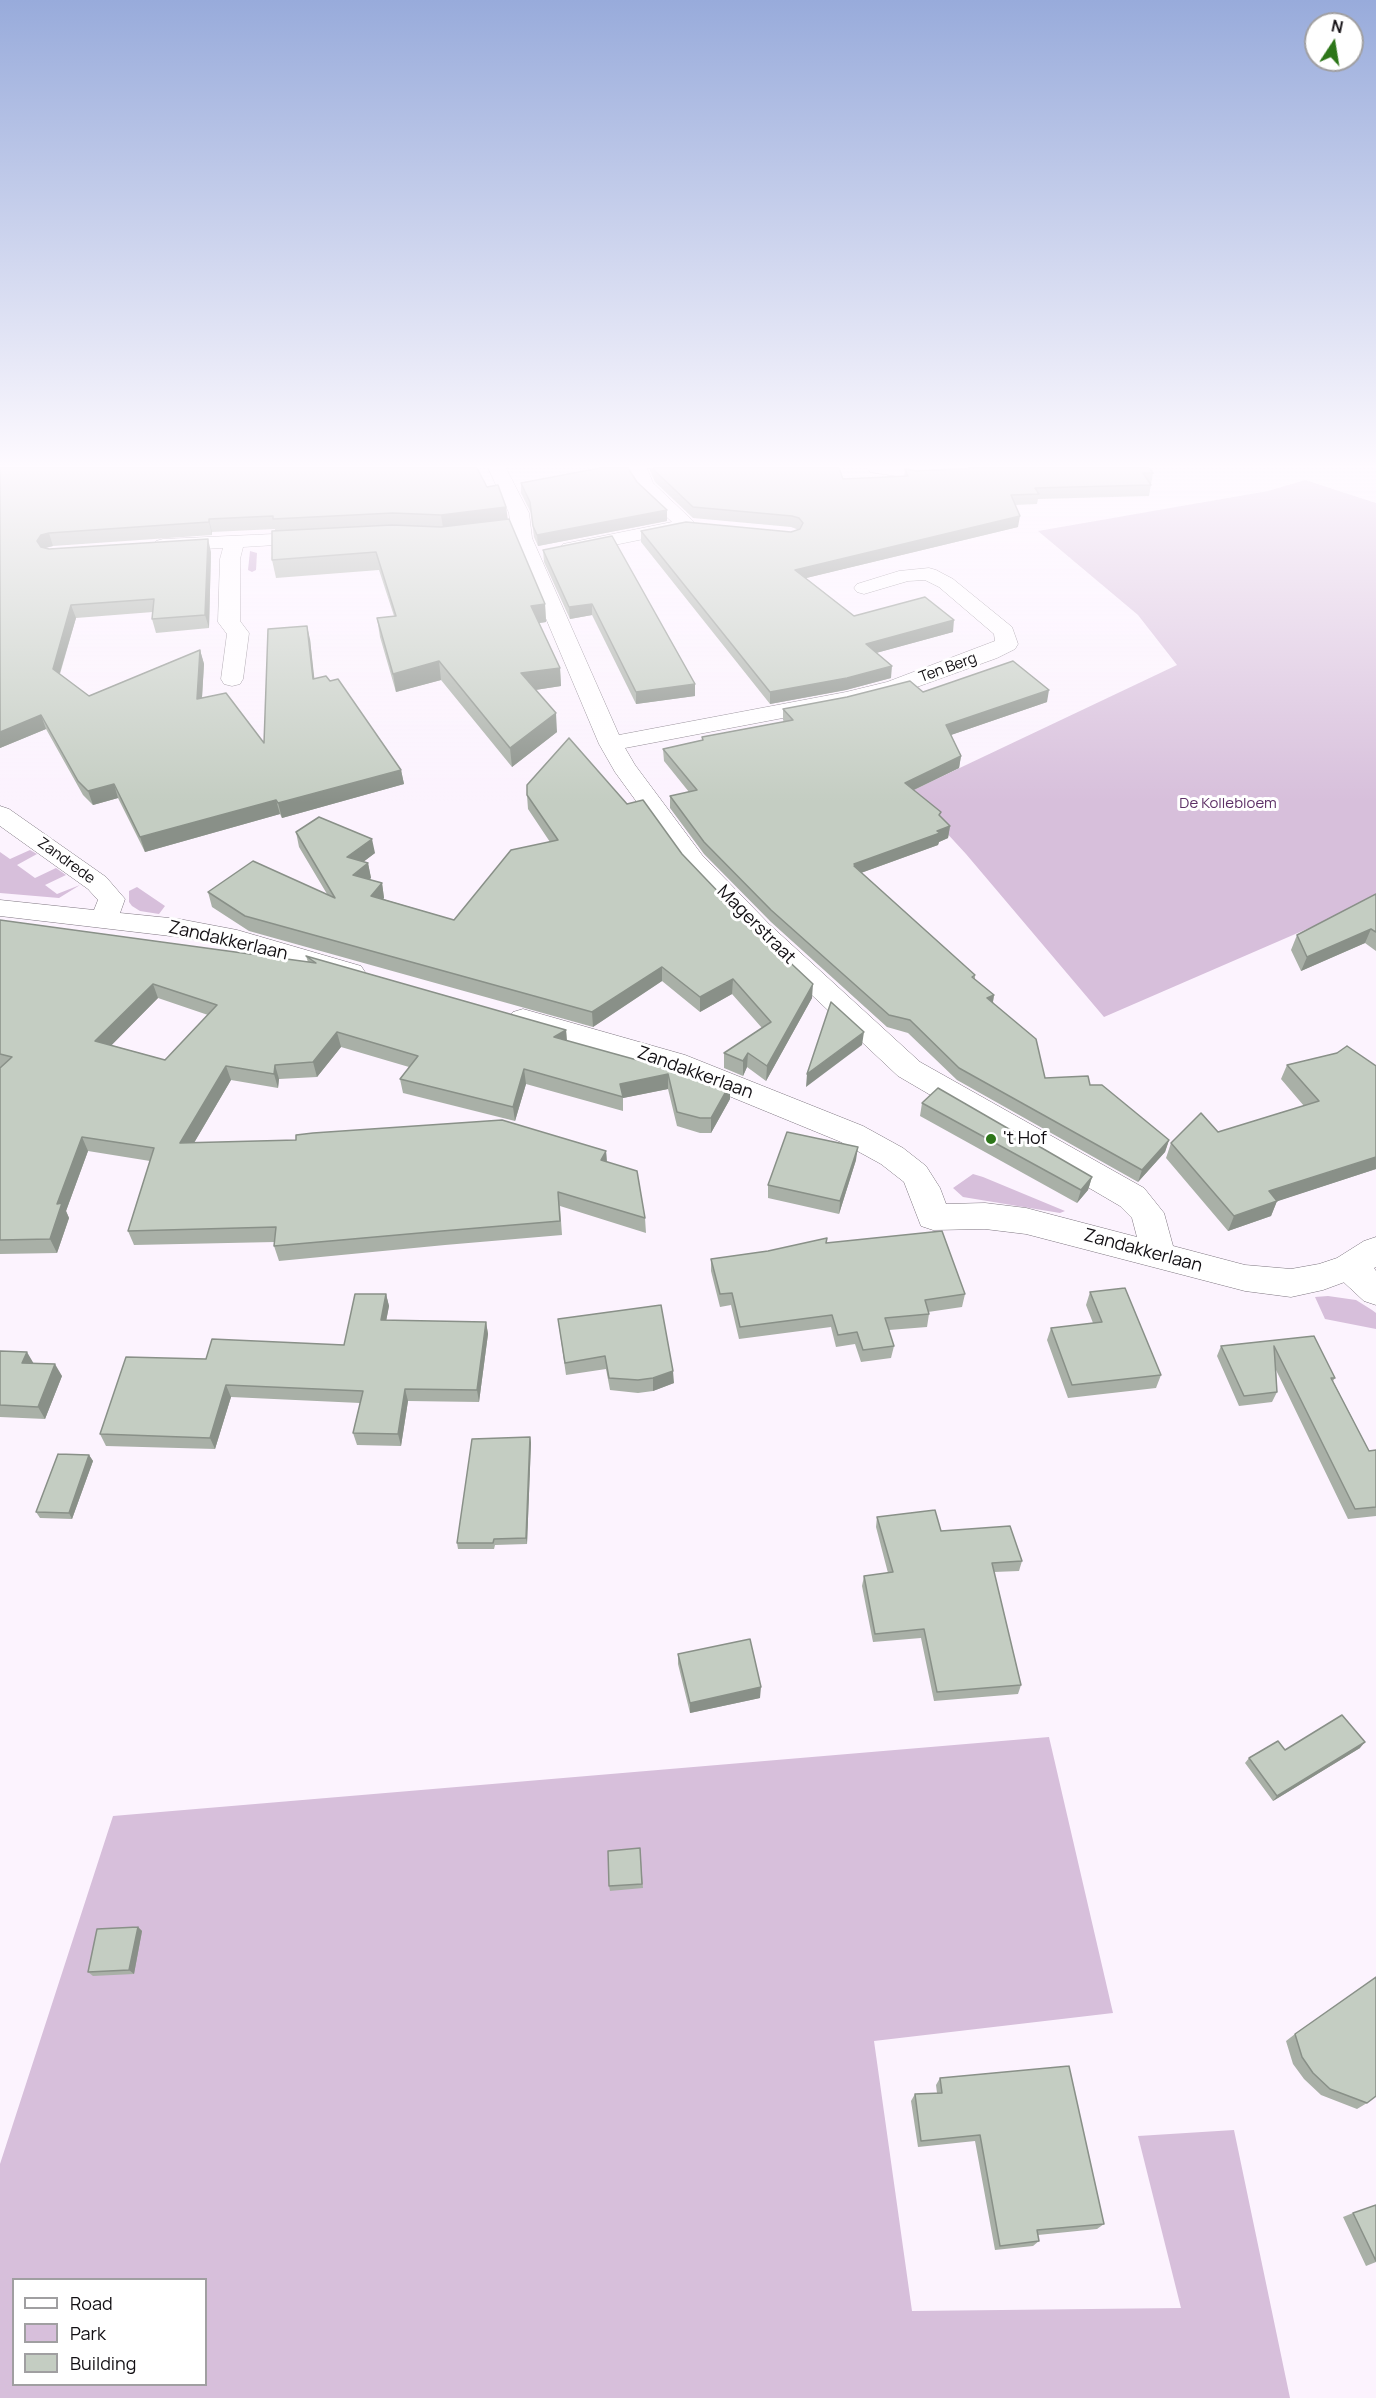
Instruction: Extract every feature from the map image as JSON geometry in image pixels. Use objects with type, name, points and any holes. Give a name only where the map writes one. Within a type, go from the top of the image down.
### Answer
[{"type":"street","points":[[230,580],[229,622],[238,633],[232,679]]},
{"type":"street","name":"Magerstraat","points":[[540,580],[611,744],[624,767],[693,861],[759,930],[909,1069],[1131,1197],[1147,1213],[1159,1255]]},
{"type":"street","name":"Ten Berg","points":[[864,588],[890,580]]},
{"type":"street","name":"Ten Berg","points":[[611,744],[846,699],[895,687],[989,654],[1007,644],[1004,632],[941,580]]},
{"type":"street","name":"Zandrede","points":[[0,814],[97,883],[112,899],[105,918]]},
{"type":"street","name":"Zandakkerlaan","points":[[0,908],[105,918],[237,939],[374,978]]},
{"type":"street","name":"Zandakkerlaan","points":[[500,1012],[674,1062],[852,1134],[892,1156],[915,1174],[924,1188],[933,1217],[985,1216],[1026,1221],[1245,1278],[1291,1282],[1323,1277],[1363,1258]]},
{"type":"street","points":[[1363,1258],[1376,1291]]},
{"type":"green space","name":"De Kollebloem","points":[[1096,580],[1376,580],[1376,899],[1104,1017],[966,854],[909,792],[1177,665],[1138,615]]},
{"type":"green space","points":[[30,850],[37,854],[17,865],[35,878],[56,868],[66,875],[45,885],[57,894],[80,885],[59,898],[0,893],[0,852],[10,859]]},
{"type":"green space","points":[[137,887],[165,906],[159,914],[140,911],[132,906],[129,902],[129,891]]},
{"type":"green space","points":[[973,1174],[1065,1211],[1060,1213],[963,1197],[953,1188]]},
{"type":"green space","points":[[1328,1296],[1356,1300],[1372,1310],[1376,1313],[1376,1329],[1325,1319],[1315,1297]]},
{"type":"green space","points":[[1049,1737],[1113,2013],[874,2041],[912,2311],[1181,2308],[1138,2136],[1234,2130],[1290,2398],[0,2398],[0,2164],[113,1816]]},
{"type":"building","points":[[0,580],[206,580],[205,615],[152,619],[154,599],[71,605],[53,669],[89,696],[200,650],[197,699],[226,693],[264,743],[268,629],[307,626],[313,679],[326,676],[330,681],[338,679],[401,770],[278,803],[276,800],[140,837],[114,784],[88,791],[78,781],[41,715],[0,732]]},
{"type":"building","points":[[385,580],[535,580],[545,604],[531,606],[560,668],[521,673],[556,713],[510,748],[439,661],[393,674],[377,618],[396,616]]},
{"type":"building","points":[[557,580],[637,580],[695,684],[636,692],[592,604],[569,607]]},
{"type":"building","points":[[680,580],[808,580],[854,616],[925,597],[954,620],[866,644],[892,666],[847,678],[770,692]]},
{"type":"building","points":[[1013,661],[1049,690],[946,725],[961,756],[905,783],[941,812],[939,815],[950,826],[937,831],[940,833],[854,864],[856,866],[854,866],[975,975],[972,977],[994,995],[987,998],[1036,1039],[1045,1078],[1088,1076],[1090,1085],[1102,1085],[1169,1140],[1142,1170],[959,1068],[910,1020],[889,1015],[771,910],[704,842],[670,796],[697,790],[663,749],[703,740],[702,737],[793,720],[783,709],[847,697],[910,681],[923,692]]},
{"type":"building","points":[[569,738],[627,804],[643,800],[682,854],[748,923],[813,984],[767,1066],[748,1053],[743,1061],[724,1053],[771,1022],[733,979],[700,997],[662,967],[592,1012],[245,916],[208,892],[253,861],[335,898],[296,832],[319,817],[372,839],[347,857],[368,863],[353,875],[382,883],[371,896],[454,920],[511,850],[558,840],[527,795],[527,785]]},
{"type":"building","points":[[1376,894],[1376,932],[1371,929],[1307,957],[1297,935]]},
{"type":"building","points":[[0,920],[316,963],[306,956],[566,1030],[554,1037],[691,1075],[698,1071],[730,1084],[711,1118],[700,1118],[677,1112],[668,1074],[620,1084],[623,1097],[524,1069],[513,1107],[400,1079],[418,1056],[337,1032],[313,1062],[275,1065],[274,1074],[226,1066],[180,1143],[296,1140],[296,1135],[313,1133],[502,1120],[606,1151],[601,1160],[637,1171],[645,1218],[558,1192],[560,1221],[274,1246],[276,1227],[128,1231],[154,1148],[82,1137],[57,1204],[62,1203],[50,1239],[0,1240],[0,1068],[12,1057],[0,1054]],"holes":[[[153,984],[217,1005],[165,1060],[95,1041]]]},
{"type":"building","points":[[831,1002],[864,1032],[807,1074]]},
{"type":"building","points":[[1347,1046],[1376,1066],[1376,1157],[1269,1191],[1277,1201],[1234,1216],[1171,1143],[1201,1113],[1218,1132],[1319,1101],[1287,1065],[1337,1053]]},
{"type":"building","points":[[938,1088],[1092,1177],[1081,1190],[922,1103]]},
{"type":"building","points":[[787,1132],[858,1147],[840,1201],[768,1185]]},
{"type":"building","points":[[942,1231],[965,1294],[925,1300],[929,1314],[885,1318],[894,1346],[863,1350],[857,1332],[838,1335],[832,1315],[740,1327],[732,1293],[720,1294],[711,1259],[768,1251],[827,1238],[826,1243]]},
{"type":"building","points":[[1125,1288],[1161,1375],[1072,1385],[1051,1328],[1102,1322],[1090,1292]]},
{"type":"building","points":[[355,1294],[386,1294],[381,1320],[486,1322],[477,1390],[405,1389],[398,1434],[353,1433],[363,1391],[226,1385],[210,1438],[100,1434],[126,1357],[206,1359],[212,1339],[344,1345]]},
{"type":"building","points":[[661,1305],[673,1371],[638,1380],[609,1378],[605,1356],[565,1363],[558,1319]]},
{"type":"building","points":[[1314,1336],[1335,1378],[1331,1378],[1369,1451],[1376,1450],[1376,1507],[1355,1509],[1274,1346],[1277,1392],[1244,1396],[1221,1346]]},
{"type":"building","points":[[0,1351],[27,1352],[22,1363],[55,1364],[38,1407],[0,1405]]},
{"type":"building","points":[[530,1437],[526,1538],[494,1539],[493,1543],[457,1543],[472,1439]]},
{"type":"building","points":[[58,1454],[89,1455],[69,1513],[36,1512]]},
{"type":"building","points":[[935,1510],[941,1531],[1010,1526],[1022,1561],[992,1563],[1021,1685],[937,1692],[924,1629],[875,1634],[864,1576],[893,1572],[877,1517]]},
{"type":"building","points":[[750,1639],[761,1687],[690,1703],[678,1654]]},
{"type":"building","points":[[1342,1715],[1365,1742],[1277,1796],[1249,1758],[1278,1741],[1285,1750]]},
{"type":"building","points":[[640,1848],[642,1884],[609,1886],[608,1851]]},
{"type":"building","points":[[138,1927],[129,1970],[88,1972],[97,1929]]},
{"type":"building","points":[[1376,1977],[1376,2096],[1367,2103],[1330,2089],[1313,2073],[1302,2057],[1295,2034]]},
{"type":"building","points":[[1069,2066],[1104,2224],[1037,2230],[1039,2241],[1000,2246],[980,2135],[921,2141],[915,2094],[942,2093],[940,2078]]},
{"type":"building","points":[[1376,2205],[1376,2261],[1353,2213]]},
{"type":"place","name":"'t Hof","points":[[991,1139]]}]
